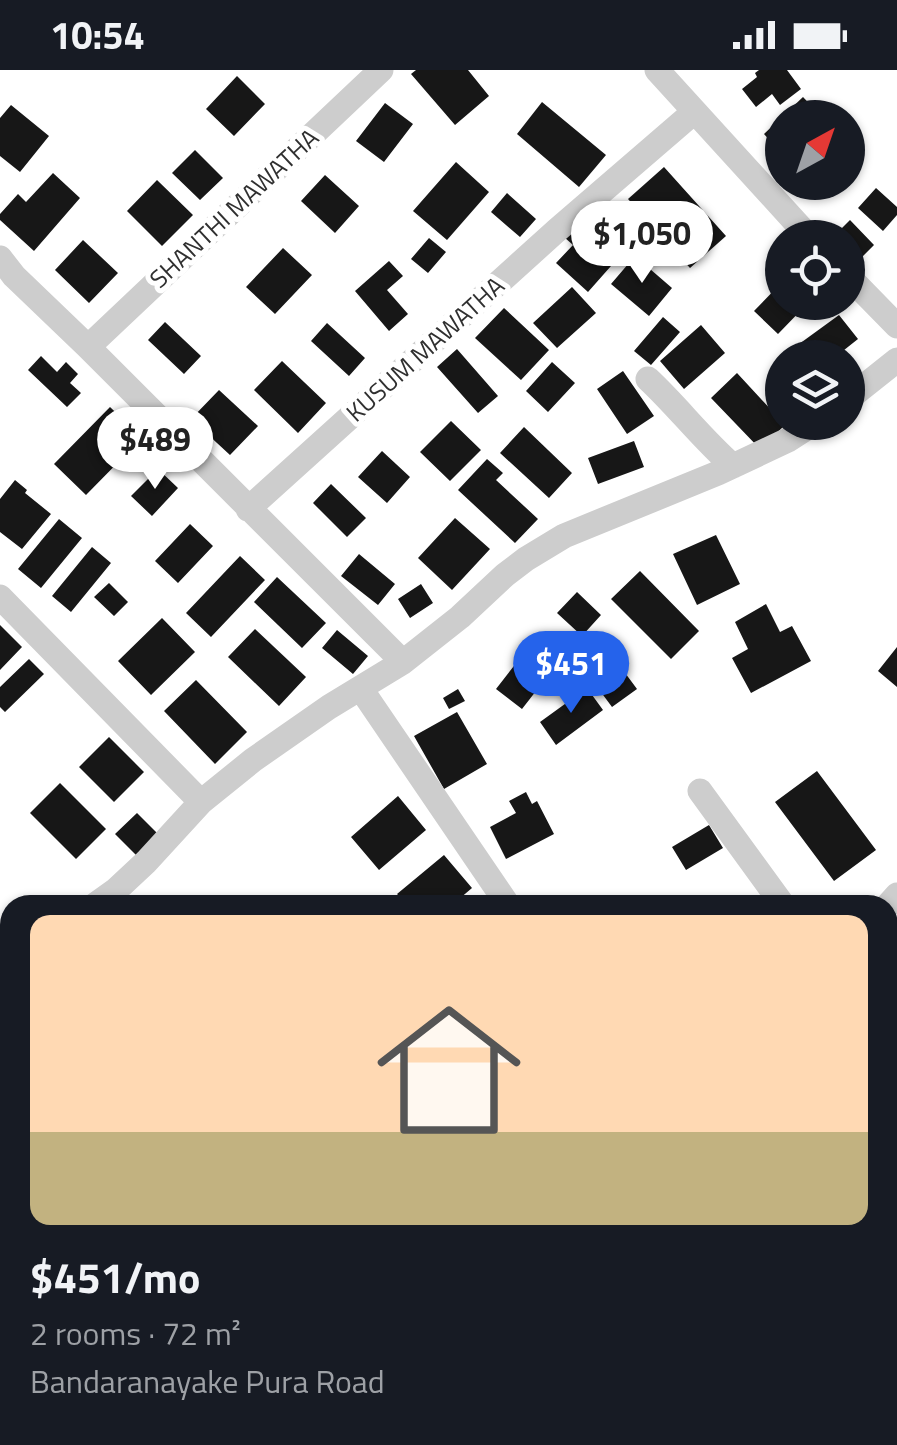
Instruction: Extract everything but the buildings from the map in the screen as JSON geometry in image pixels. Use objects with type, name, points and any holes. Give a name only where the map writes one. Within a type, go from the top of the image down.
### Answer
[{"type":"street","name":"SHANTHI MAWATHA","points":[[88,347],[381,70]]},
{"type":"street","points":[[657,70],[793,220]]},
{"type":"street","name":"KUSUM MAWATHA","points":[[248,508],[694,112]]},
{"type":"street","points":[[592,200],[636,248]]},
{"type":"street","points":[[0,258],[403,662]]},
{"type":"street","points":[[865,293],[897,326]]},
{"type":"street","points":[[865,385],[897,360]]},
{"type":"street","points":[[648,379],[734,466]]},
{"type":"street","points":[[109,895],[146,862],[201,802],[294,729],[403,662],[505,575],[543,548],[788,440]]},
{"type":"street","points":[[0,597],[201,802]]},
{"type":"street","points":[[361,689],[501,895]]},
{"type":"street","points":[[700,791],[776,895]]}]
